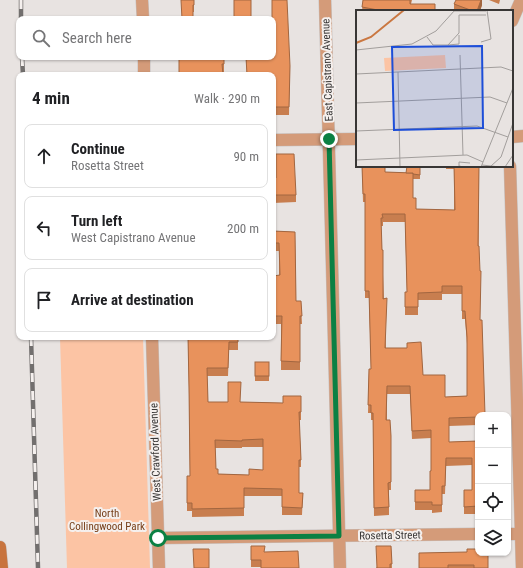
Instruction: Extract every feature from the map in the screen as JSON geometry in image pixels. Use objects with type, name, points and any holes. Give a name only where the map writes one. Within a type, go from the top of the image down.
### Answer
[{"type":"main road","points":[[0,547],[2,568]]},
{"type":"street","points":[[142,0],[142,16]]},
{"type":"street","name":"East Capistrano Avenue","points":[[325,0],[340,568]]},
{"type":"street","points":[[513,19],[521,0]]},
{"type":"street","points":[[144,60],[144,72]]},
{"type":"street","points":[[513,137],[523,136]]},
{"type":"street","points":[[276,140],[356,139]]},
{"type":"street","points":[[510,167],[522,568]]},
{"type":"street","name":"West Crawford Avenue","points":[[152,340],[159,568]]},
{"type":"street","name":"Rosetta Street","points":[[158,538],[475,534]]},
{"type":"street","points":[[511,534],[522,534]]},
{"type":"green space","name":"North Collingwood Park","points":[[60,340],[143,340],[150,568],[67,568]]},
{"type":"building","points":[[181,0],[194,0],[193,16],[182,16]]},
{"type":"building","points":[[234,0],[251,0],[251,16],[234,16]]},
{"type":"building","points":[[272,0],[287,0],[290,66],[289,107],[276,107],[276,72],[247,72],[246,60],[276,60],[276,16],[272,16]]},
{"type":"building","points":[[363,0],[410,0],[410,4],[435,4],[435,10],[378,10],[362,7]]},
{"type":"building","points":[[456,0],[481,0],[477,10],[470,10],[454,4]]},
{"type":"building","points":[[179,60],[224,60],[224,64],[222,64],[223,72],[179,72]]},
{"type":"building","points":[[276,154],[294,154],[296,195],[276,195]]},
{"type":"building","points":[[362,167],[385,167],[385,172],[413,173],[413,198],[416,198],[416,209],[455,210],[454,167],[479,167],[478,246],[481,271],[480,320],[482,320],[485,412],[475,412],[475,417],[449,418],[449,442],[475,441],[475,506],[464,507],[464,490],[472,490],[472,458],[446,458],[445,486],[442,486],[442,505],[432,505],[432,502],[415,502],[415,490],[430,490],[431,430],[412,431],[410,386],[387,386],[386,420],[390,420],[391,436],[391,482],[388,483],[389,507],[374,508],[373,413],[371,413],[371,405],[368,405],[369,369],[371,369],[369,291],[365,291],[365,194],[363,194]],"holes":[[[382,214],[405,214],[407,292],[405,292],[405,307],[418,307],[418,293],[442,292],[442,286],[462,286],[462,311],[465,311],[467,337],[467,396],[445,397],[445,375],[423,375],[421,342],[407,343],[407,348],[385,348],[387,298],[383,299]]]},
{"type":"building","points":[[407,167],[420,167],[420,175],[406,173]]},
{"type":"building","points":[[276,231],[295,232],[296,301],[301,301],[302,316],[300,316],[300,362],[281,361],[282,316],[276,316],[276,276],[280,275],[279,243],[276,243]]},
{"type":"building","points":[[188,340],[238,340],[238,342],[229,342],[228,368],[207,368],[208,402],[228,402],[228,382],[241,382],[240,402],[283,403],[283,396],[301,396],[301,412],[299,412],[301,460],[299,460],[299,493],[303,493],[302,508],[282,507],[282,489],[244,488],[244,508],[192,509],[192,503],[187,503],[187,476],[190,476]],"holes":[[[263,439],[263,470],[249,469],[249,475],[218,474],[218,469],[216,469],[215,440],[242,441]]]},
{"type":"building","points":[[255,362],[269,362],[269,376],[255,376]]},
{"type":"building","points":[[251,546],[265,546],[264,552],[298,551],[299,568],[261,568],[261,560],[251,560]]},
{"type":"building","points":[[376,546],[391,546],[392,564],[390,564],[390,568],[377,568]]},
{"type":"building","points":[[193,549],[209,549],[209,568],[194,568]]},
{"type":"building","points":[[467,549],[475,549],[475,556],[488,556],[488,568],[474,568],[474,565],[448,565],[448,568],[419,568],[419,553],[467,552]]},
{"type":"railway","points":[[21,0],[21,16]]},
{"type":"railway","points":[[22,60],[23,72]]},
{"type":"railway","points":[[31,340],[38,568]]},
{"type":"route","points":[[158,538],[339,536],[329,139]]}]
